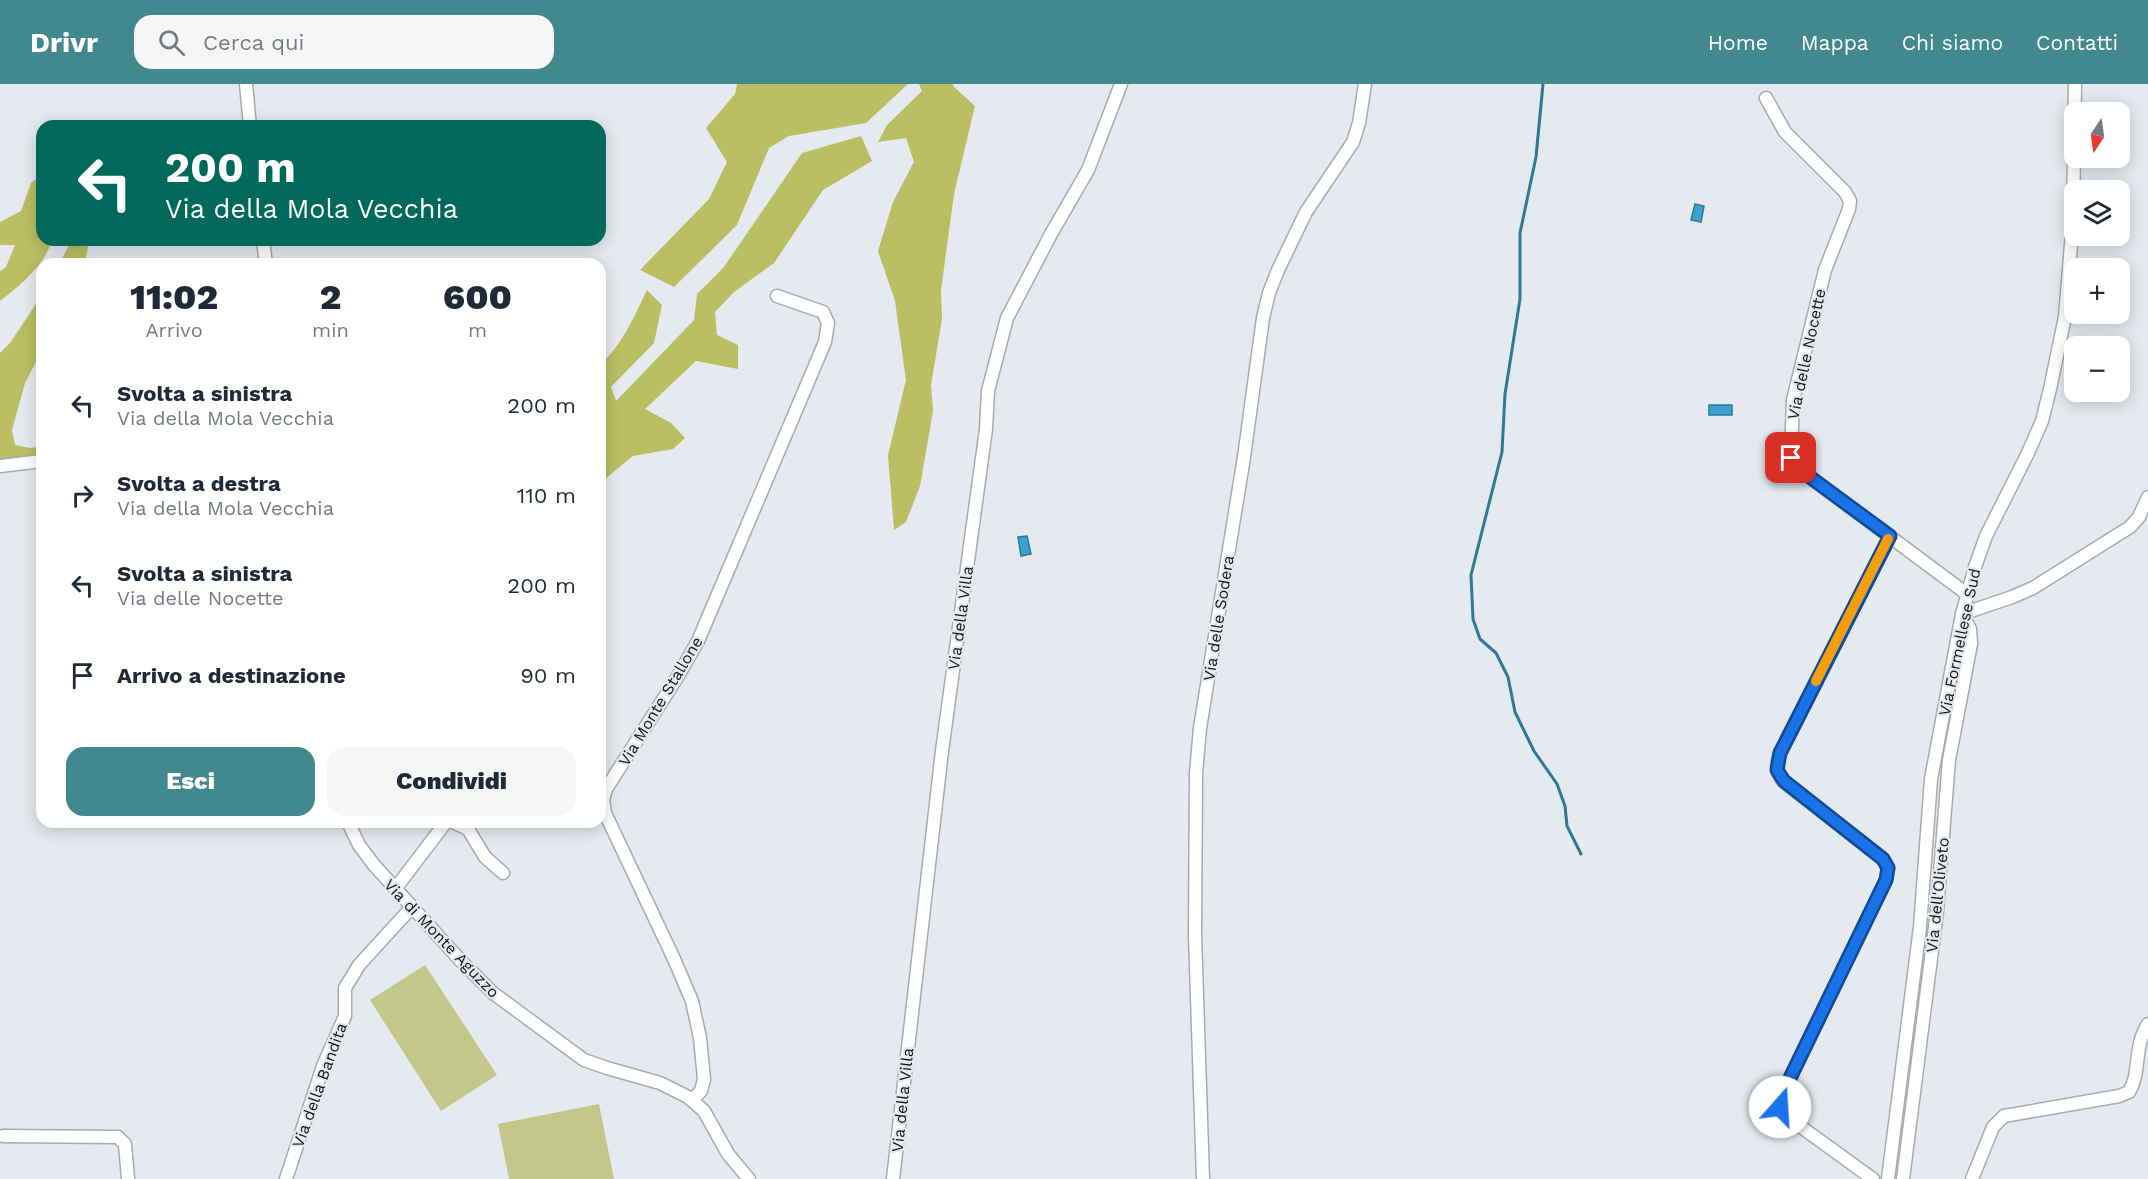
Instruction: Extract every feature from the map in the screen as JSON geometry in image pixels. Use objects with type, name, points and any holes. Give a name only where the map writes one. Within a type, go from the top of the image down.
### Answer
[{"type":"street","points":[[246,84],[249,120]]},
{"type":"street","name":"Via della Villa","points":[[893,1179],[940,762],[991,380],[1003,329],[1012,305],[1088,170],[1121,84]]},
{"type":"street","name":"Via delle Sodera","points":[[1203,1179],[1195,935],[1196,773],[1200,728],[1244,458],[1263,318],[1269,293],[1306,212],[1353,142],[1359,123],[1365,84]]},
{"type":"street","name":"Via Formellese Sud","points":[[1888,1179],[1920,927],[1933,770],[1962,614],[1983,542],[2038,432],[2050,389],[2065,317],[2073,220],[2075,84]]},
{"type":"street","name":"Via delle Nocette","points":[[1766,98],[1785,132],[1845,192],[1850,204],[1827,262],[1794,393],[1791,458],[1799,469],[1967,594]]},
{"type":"street","name":"Via Monte Stallone","points":[[606,789],[698,641],[827,337],[828,320],[822,312],[777,296]]},
{"type":"street","points":[[0,466],[36,462]]},
{"type":"street","points":[[1962,614],[2012,597],[2047,580],[2130,527],[2139,517],[2148,497]]},
{"type":"street","points":[[1873,1179],[1786,1116],[1780,1109],[1780,1104],[1791,1076],[1886,880],[1887,865],[1883,859],[1784,781],[1777,770],[1777,764],[1780,753],[1890,536]]},
{"type":"street","name":"Via dell'Oliveto","points":[[1903,1179],[1937,911],[1949,760],[1971,644],[1970,629],[1962,614]]},
{"type":"street","name":"Via Monte Stallone","points":[[606,815],[681,973],[694,1008],[704,1079],[701,1091],[692,1100]]},
{"type":"street","name":"Via di Monte Aguzzo","points":[[350,828],[366,856],[493,993],[575,1054],[597,1065],[667,1086],[692,1100],[704,1111],[728,1154],[749,1179]]},
{"type":"street","points":[[395,889],[441,828]]},
{"type":"street","points":[[466,828],[470,831],[485,857],[503,873]]},
{"type":"street","name":"Via della Bandita","points":[[286,1179],[323,1066],[345,1016],[344,995],[347,984],[359,965],[412,907]]},
{"type":"street","points":[[1972,1179],[1993,1127],[2004,1116],[2120,1096],[2129,1092],[2134,1082],[2138,1046],[2148,1024]]},
{"type":"street","points":[[3,1136],[118,1137],[125,1144],[128,1179]]},
{"type":"green space","points":[[737,84],[908,84],[866,123],[789,136],[769,148],[737,225],[674,287],[640,270],[709,199],[727,162],[706,128],[735,94]]},
{"type":"green space","points":[[919,84],[954,84],[953,86],[975,106],[954,194],[941,290],[942,319],[931,385],[933,411],[920,486],[906,522],[894,530],[888,455],[906,380],[895,301],[878,251],[893,202],[914,162],[906,138],[878,142],[887,125],[922,91]]},
{"type":"green space","points":[[861,136],[872,161],[823,190],[774,263],[734,292],[715,312],[717,335],[738,345],[738,369],[696,361],[645,409],[671,423],[685,438],[673,449],[633,456],[606,478],[606,359],[621,340],[647,290],[662,305],[654,343],[611,387],[616,401],[694,320],[697,294],[724,267],[802,153]]},
{"type":"green space","points":[[36,179],[36,246],[49,246],[43,258],[36,258],[36,269],[0,301],[0,271],[6,267],[15,245],[0,245],[0,222],[21,211],[31,183]]},
{"type":"green space","points":[[69,246],[88,246],[86,258],[62,258]]},
{"type":"green space","points":[[36,304],[36,362],[25,383],[12,430],[15,445],[36,447],[36,458],[0,462],[0,353],[10,343]]},
{"type":"green space","points":[[425,965],[497,1075],[441,1111],[370,1000]]},
{"type":"green space","points":[[599,1104],[614,1179],[509,1179],[498,1124]]},
{"type":"water","points":[[1695,204],[1704,206],[1701,222],[1691,220]]},
{"type":"water","points":[[1709,405],[1732,405],[1732,415],[1709,415]]},
{"type":"water","points":[[1027,536],[1031,554],[1021,556],[1018,537]]},
{"type":"waterway","points":[[1543,84],[1536,157],[1520,233],[1520,299],[1505,394],[1502,452],[1471,575],[1473,619],[1480,639],[1496,653],[1508,677],[1515,712],[1534,751],[1557,784],[1565,806],[1567,826],[1581,854]]},
{"type":"slow traffic","points":[[1816,681],[1888,539]]},
{"type":"route","points":[[1780,1107],[1791,1076],[1886,880],[1888,868],[1883,859],[1784,781],[1777,770],[1780,753],[1890,536],[1799,469],[1791,458]]}]
